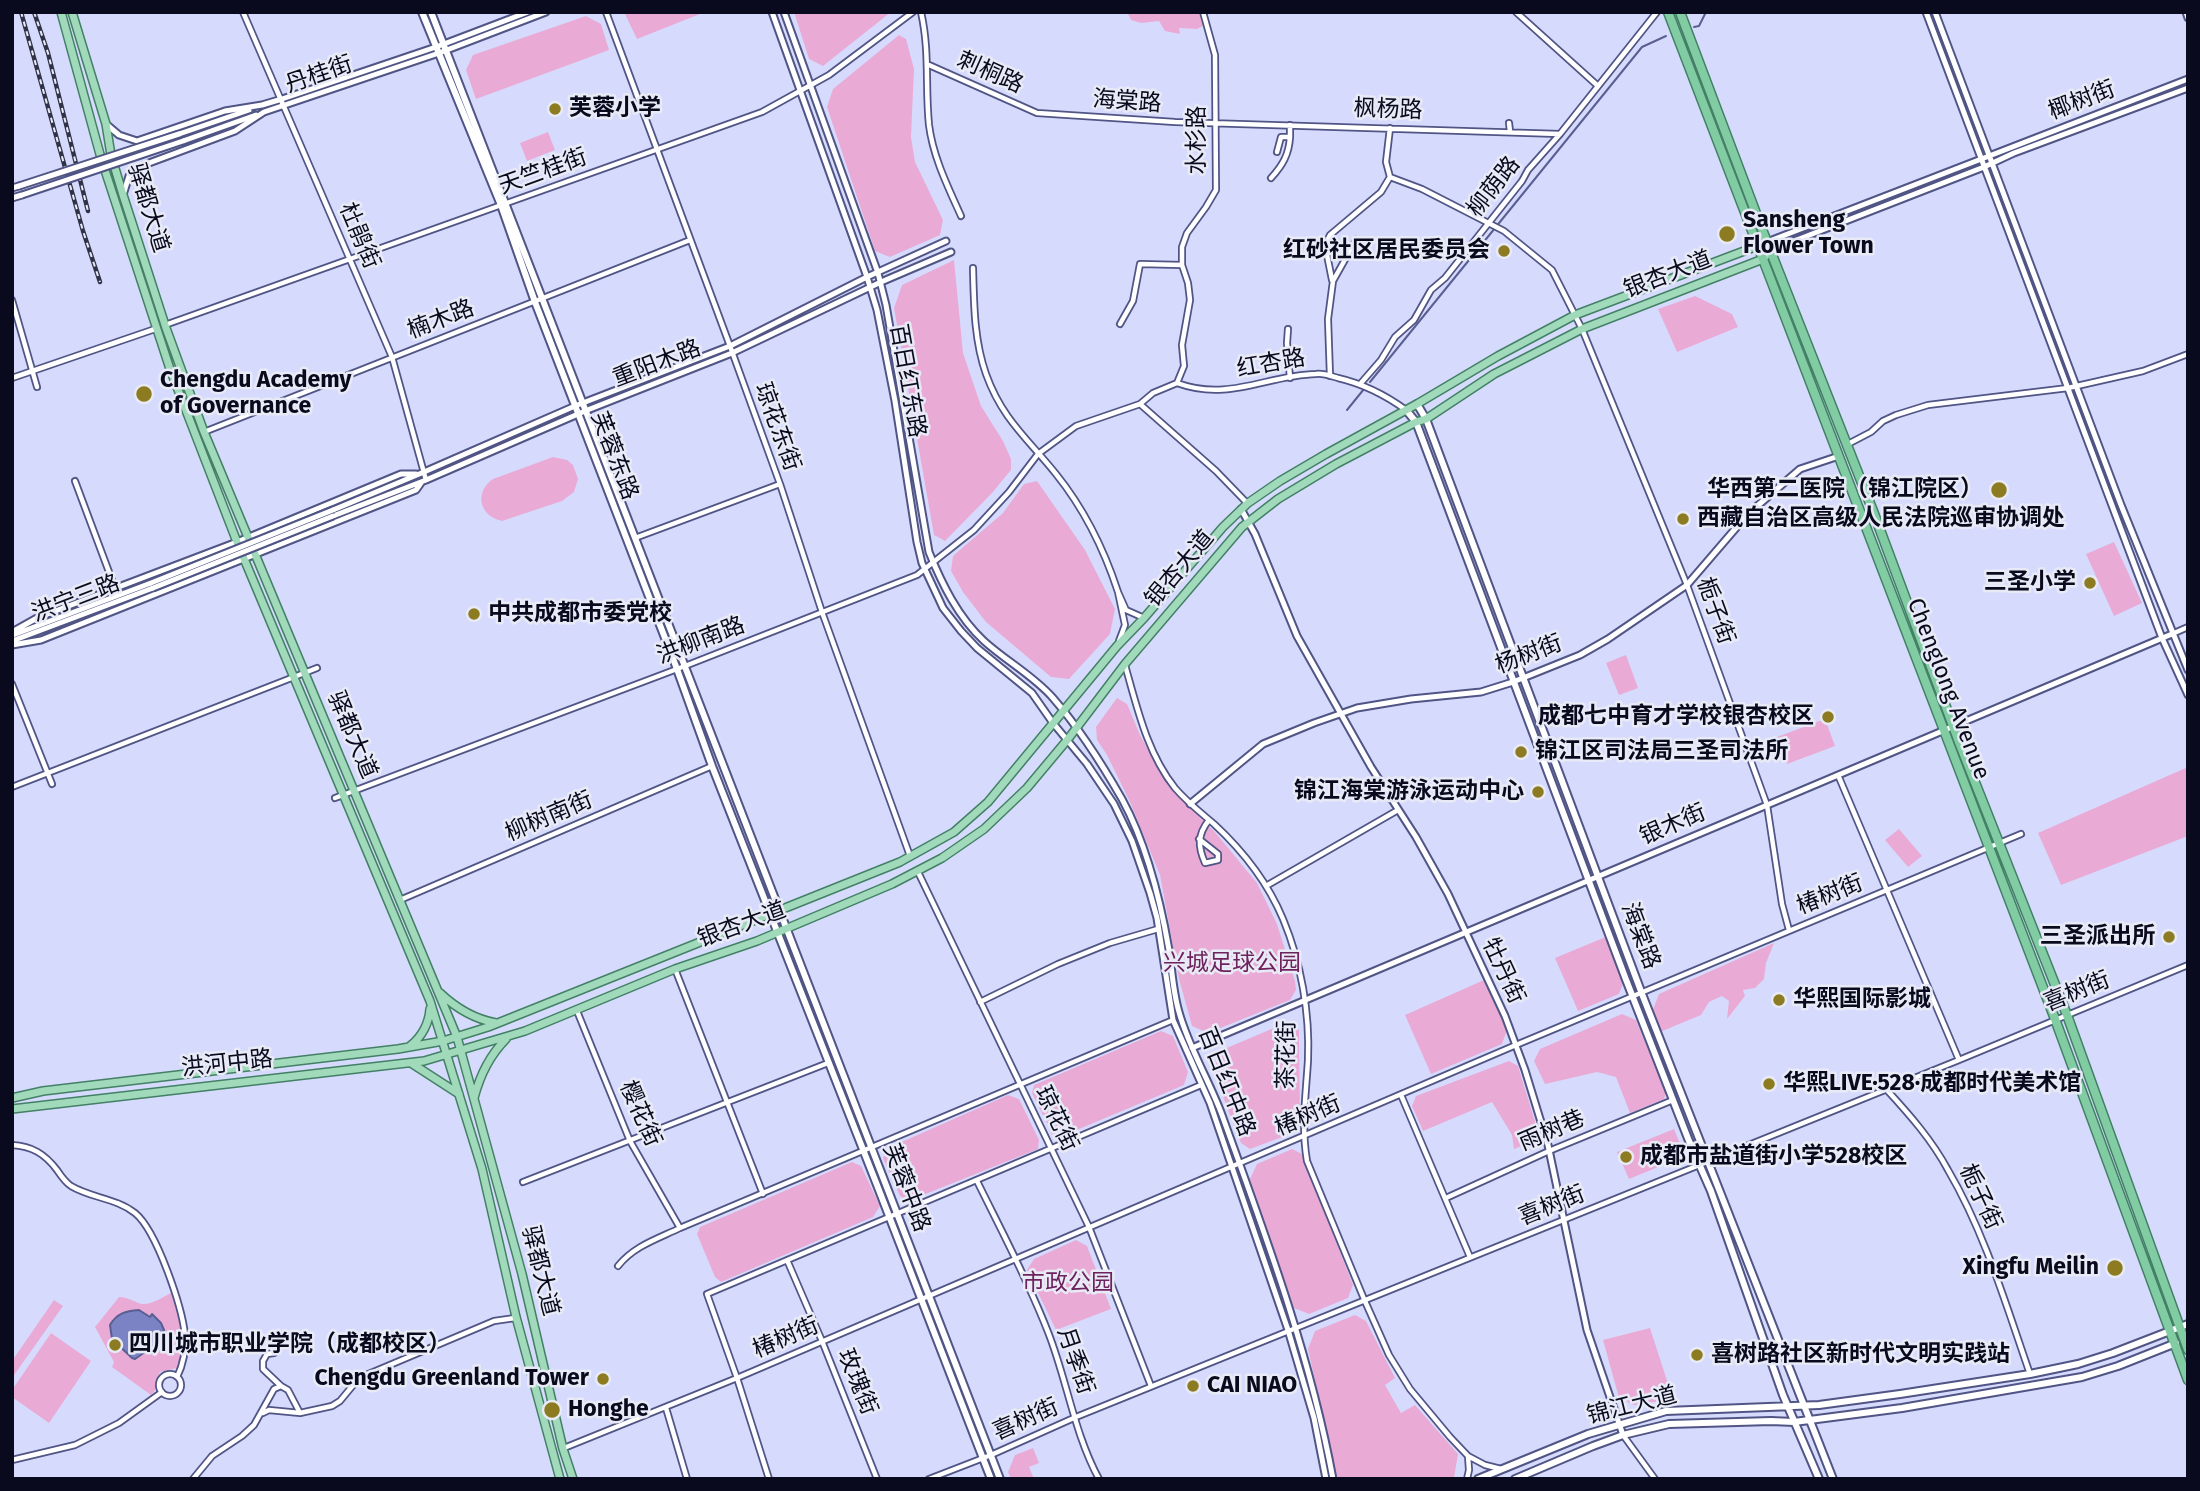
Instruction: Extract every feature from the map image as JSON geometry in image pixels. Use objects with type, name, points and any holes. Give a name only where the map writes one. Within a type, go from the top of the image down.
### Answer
[{"type":"highway","name":"Chenglong Avenue","points":[[1668,12],[2055,1019],[2188,1380]]},
{"type":"highway","name":"Chenglong Avenue","points":[[1680,12],[1953,726],[2067,1015],[2184,1326],[2188,1350]]},
{"type":"main road","name":"驿都大道","points":[[61,12],[102,158],[155,329],[244,560],[430,1001],[482,1169],[516,1318],[560,1479]]},
{"type":"main road","name":"驿都大道","points":[[72,12],[106,124],[111,155],[123,195],[165,325],[204,432],[457,1037],[522,1274],[563,1449],[573,1479]]},
{"type":"main road","name":"芙蓉东路","points":[[422,12],[441,48],[503,204],[769,915]]},
{"type":"main road","name":"芙蓉东路","points":[[431,12],[441,48]]},
{"type":"main road","name":"银杏大道","points":[[443,1041],[497,1023],[769,915],[910,856],[954,832],[1011,776],[1117,646],[1244,506],[1280,481],[1575,315],[1757,246],[1769,246],[1763,258],[1582,329],[1493,374],[1426,419],[1336,464],[1278,499],[1232,537],[1125,664],[1068,740],[1020,794],[984,829],[942,859],[788,929],[675,969],[577,1011],[447,1056]]},
{"type":"main road","name":"海棠路","points":[[1417,404],[1426,419],[1598,876],[1833,1479]]},
{"type":"main road","name":"芙蓉东路","points":[[580,409],[635,538],[781,910]]},
{"type":"main road","name":"海棠路","points":[[1406,410],[1416,422],[1633,998],[1711,1191],[1787,1406],[1819,1479]]},
{"type":"main road","name":"芙蓉中路","points":[[781,910],[1000,1479]]},
{"type":"main road","name":"芙蓉中路","points":[[769,915],[890,1217],[990,1479]]},
{"type":"main road","points":[[438,992],[459,1010],[484,1021],[497,1023]]},
{"type":"main road","points":[[407,1048],[415,1043],[429,1020],[430,1001]]},
{"type":"main road","points":[[474,1099],[492,1054],[509,1036]]},
{"type":"main road","name":"洪河中路","points":[[12,1098],[43,1091],[407,1048],[443,1041]]},
{"type":"main road","name":"洪河中路","points":[[12,1109],[410,1063],[447,1056]]},
{"type":"main road","points":[[410,1063],[459,1094]]},
{"type":"main road","name":"锦江大道","points":[[1478,1479],[1588,1434],[1666,1411],[1803,1406],[2030,1374],[2078,1364],[2184,1326]]},
{"type":"main road","name":"锦江大道","points":[[1518,1478],[1623,1435],[1669,1424],[1809,1421],[1988,1394],[2082,1377],[2186,1339]]},
{"type":"main road","points":[[1986,1380],[1988,1394]]},
{"type":"street","name":"杜鹃街","points":[[243,12],[392,357],[423,477]]},
{"type":"street","name":"丹桂街","points":[[441,48],[528,12]]},
{"type":"street","name":"丹桂街","points":[[106,124],[119,135],[137,141],[225,111],[263,109],[546,12]]},
{"type":"street","name":"琼花东街","points":[[606,12],[780,484],[822,612],[910,856]]},
{"type":"street","name":"百日红东路","points":[[772,12],[877,310],[895,401],[917,542],[925,570],[943,608],[961,631],[977,648],[1032,693],[1053,723]]},
{"type":"street","name":"百日红东路","points":[[784,12],[881,282],[924,530],[933,563],[958,610],[977,634],[1040,684],[1063,710]]},
{"type":"street","name":"天竺桂街","points":[[165,325],[762,111],[829,75],[912,12]]},
{"type":"street","points":[[921,12],[929,65],[930,128],[943,177],[961,216]]},
{"type":"street","name":"水杉路","points":[[1177,383],[1184,366],[1182,345],[1190,300],[1182,265],[1182,247],[1187,233],[1216,190],[1215,55],[1203,12]]},
{"type":"street","points":[[1516,12],[1598,86]]},
{"type":"street","name":"柳荫路","points":[[1361,383],[1381,360],[1395,337],[1414,320],[1431,290],[1493,226],[1528,170],[1657,12]]},
{"type":"street","points":[[1926,12],[2162,638],[2188,695]]},
{"type":"street","points":[[1935,12],[2121,505],[2188,670]]},
{"type":"street","points":[[2186,12],[2188,19]]},
{"type":"street","name":"刺桐路","points":[[929,65],[1037,113]]},
{"type":"street","name":"椰树街","points":[[1989,156],[2188,79]]},
{"type":"street","name":"椰树街","points":[[1992,163],[2188,88]]},
{"type":"street","points":[[16,187],[263,109]]},
{"type":"street","points":[[12,198],[183,141],[263,109]]},
{"type":"street","name":"丹桂街","points":[[123,195],[129,176],[149,163],[235,131],[263,109]]},
{"type":"street","name":"海棠路","points":[[1037,113],[1216,123]]},
{"type":"street","name":"枫杨路","points":[[1216,123],[1560,134]]},
{"type":"street","points":[[1510,123],[1510,131]]},
{"type":"street","points":[[1271,178],[1289,153],[1290,125]]},
{"type":"street","points":[[1330,376],[1328,319],[1333,281],[1325,246],[1330,235],[1381,192],[1390,177],[1386,162],[1390,128]]},
{"type":"street","points":[[1277,152],[1281,137],[1290,137]]},
{"type":"street","name":"银杏大道","points":[[1769,246],[1989,156]]},
{"type":"street","name":"银杏大道","points":[[1769,246],[1992,163]]},
{"type":"street","name":"栀子街","points":[[1390,177],[1422,189],[1493,226],[1552,270],[1582,329],[1687,585],[1767,805],[1782,904],[1789,930]]},
{"type":"street","name":"楠木路","points":[[204,432],[690,240]]},
{"type":"street","points":[[1333,281],[1356,240]]},
{"type":"street","name":"重阳木路","points":[[731,350],[867,277],[946,241]]},
{"type":"street","name":"重阳木路","points":[[152,586],[423,477],[580,409],[731,350],[951,252]]},
{"type":"street","points":[[1120,324],[1133,301],[1140,264],[1182,265]]},
{"type":"street","points":[[973,268],[976,338],[986,374],[1005,414],[1084,512],[1108,562],[1126,610],[1144,618]]},
{"type":"street","points":[[12,300],[37,387]]},
{"type":"street","points":[[12,378],[155,329]]},
{"type":"street","points":[[1289,329],[1287,343],[1290,378]]},
{"type":"street","points":[[1847,444],[1871,432],[1883,421],[1928,405],[2067,388],[2143,371],[2188,354]]},
{"type":"street","name":"红杏路","points":[[1177,383],[1218,390],[1318,373],[1361,383],[1387,396],[1406,410]]},
{"type":"street","name":"洪柳南路","points":[[335,798],[900,583],[925,570],[974,530],[1009,492],[1038,454],[1076,426],[1140,404],[1153,393],[1177,383]]},
{"type":"street","points":[[1140,404],[1216,471],[1244,506]]},
{"type":"street","name":"杨树街","points":[[1190,804],[1263,744],[1341,714],[1357,708],[1411,699],[1481,692],[1580,655],[1687,585],[1729,534],[1800,469],[1839,456]]},
{"type":"street","points":[[12,633],[37,618],[237,542],[401,474],[423,477],[416,490],[244,560],[41,640],[12,643]]},
{"type":"street","points":[[75,481],[116,588]]},
{"type":"street","points":[[635,538],[780,484]]},
{"type":"street","name":"牡丹街","points":[[1244,506],[1297,636],[1448,894],[1500,1004],[1516,1045],[1549,1151],[1587,1331],[1623,1435],[1654,1479]]},
{"type":"street","name":"洪宁三路","points":[[12,633],[152,586]]},
{"type":"street","name":"洪宁三路","points":[[12,643],[152,586]]},
{"type":"street","points":[[1117,646],[1125,625],[1118,592]]},
{"type":"street","points":[[2172,634],[2188,627]]},
{"type":"street","name":"银木街","points":[[1190,1048],[2172,634]]},
{"type":"street","name":"茶花街","points":[[1125,664],[1147,739],[1174,786],[1244,856],[1266,886],[1283,918],[1300,968],[1307,1028],[1303,1138],[1312,1174],[1389,1355],[1410,1389],[1468,1456],[1485,1465],[1502,1469]]},
{"type":"street","points":[[12,787],[317,668]]},
{"type":"street","points":[[12,684],[52,784]]},
{"type":"street","name":"百日红中路","points":[[1063,710],[1098,759],[1123,801],[1145,853],[1161,908],[1179,1013],[1201,1084],[1233,1168],[1288,1330],[1314,1418],[1325,1479]]},
{"type":"street","name":"百日红中路","points":[[1053,723],[1087,764],[1114,804],[1132,841],[1150,893],[1173,1020],[1214,1094],[1240,1165],[1295,1327],[1319,1408],[1334,1479]]},
{"type":"street","name":"柳树南街","points":[[400,901],[712,766]]},
{"type":"street","points":[[1838,775],[1959,1060]]},
{"type":"street","points":[[1266,886],[1398,810]]},
{"type":"street","points":[[1199,839],[1218,854],[1218,860],[1205,863],[1201,852],[1199,839],[1209,820]]},
{"type":"street","name":"椿树街","points":[[563,1449],[666,1408],[1516,1045],[2021,834]]},
{"type":"street","points":[[1201,852],[1203,847],[1207,846]]},
{"type":"street","name":"琼花街","points":[[918,872],[1089,1227],[1151,1387]]},
{"type":"street","points":[[980,1002],[1058,964],[1110,943],[1158,929]]},
{"type":"street","name":"喜树街","points":[[929,1479],[1295,1327],[2188,965]]},
{"type":"street","points":[[675,969],[763,1194]]},
{"type":"street","name":"樱花街","points":[[577,1011],[630,1141],[680,1228]]},
{"type":"street","points":[[618,1266],[626,1255],[635,1249],[680,1228],[1173,1020]]},
{"type":"street","points":[[523,1182],[828,1063]]},
{"type":"street","points":[[769,1479],[707,1294],[1201,1084]]},
{"type":"street","name":"栀子街","points":[[1886,1089],[1915,1121],[1948,1168],[1969,1211],[2030,1374]]},
{"type":"street","points":[[1401,1095],[1470,1257]]},
{"type":"street","name":"雨树巷","points":[[1446,1198],[1549,1151],[1673,1100]]},
{"type":"street","points":[[12,1145],[25,1146],[42,1154],[71,1186],[127,1208],[146,1225],[174,1290],[185,1334],[184,1360],[177,1377],[180,1386],[178,1392],[169,1395],[162,1392],[159,1383],[163,1377],[170,1374],[177,1377]]},
{"type":"street","name":"月季街","points":[[977,1181],[1048,1332],[1076,1417],[1081,1441],[1099,1479]]},
{"type":"street","name":"玫瑰街","points":[[787,1260],[877,1479]]},
{"type":"street","points":[[1114,1317],[1122,1313]]},
{"type":"street","points":[[262,1413],[269,1410],[300,1413],[332,1406],[340,1401],[359,1378],[494,1321],[516,1318]]},
{"type":"street","points":[[274,1353],[267,1354],[263,1360],[263,1369],[288,1390],[300,1413]]},
{"type":"street","points":[[193,1479],[212,1456],[254,1425],[274,1389],[281,1386]]},
{"type":"street","points":[[12,1460],[75,1445],[119,1423],[162,1392]]},
{"type":"street","points":[[666,1408],[687,1479]]},
{"type":"street","points":[[1466,1479],[1470,1463],[1468,1456]]},
{"type":"green space","points":[[624,12],[705,12],[637,39]]},
{"type":"green space","points":[[794,12],[891,12],[823,66],[809,59]]},
{"type":"green space","points":[[1127,12],[1199,12],[1203,26],[1197,29],[1179,28],[1180,34],[1165,31],[1159,21],[1141,23],[1131,20]]},
{"type":"green space","points":[[586,16],[601,24],[609,50],[476,99],[466,70],[473,55]]},
{"type":"green space","points":[[899,35],[906,39],[914,69],[911,137],[915,162],[943,220],[940,235],[890,257],[875,251],[827,107],[833,89]]},
{"type":"green space","points":[[548,132],[555,150],[527,161],[520,143]]},
{"type":"green space","points":[[954,260],[963,353],[981,406],[1011,459],[1011,470],[945,541],[934,535],[894,308],[902,285]]},
{"type":"green space","points":[[1695,296],[1732,314],[1738,327],[1677,352],[1658,309]]},
{"type":"green space","points":[[553,457],[567,460],[573,465],[578,479],[574,492],[562,501],[502,521],[488,514],[481,497],[487,484],[493,479]]},
{"type":"green space","points":[[1037,481],[1085,550],[1115,609],[1110,634],[1069,679],[1051,677],[986,622],[951,571],[953,556],[1003,513],[1024,484]]},
{"type":"green space","points":[[2114,542],[2142,603],[2114,616],[2086,554]]},
{"type":"green space","points":[[1626,655],[1638,688],[1619,695],[1606,663]]},
{"type":"green space","name":"兴城足球公园","points":[[1117,698],[1127,704],[1140,735],[1162,774],[1257,883],[1277,924],[1295,981],[1296,990],[1290,1000],[1208,1033],[1192,1026],[1179,979],[1160,875],[1130,802],[1097,740],[1096,727]]},
{"type":"green space","points":[[1825,719],[1835,746],[1787,764],[1777,737]]},
{"type":"green space","points":[[2188,767],[2188,836],[2061,885],[2038,833]]},
{"type":"green space","points":[[1899,829],[1922,856],[1908,867],[1885,840]]},
{"type":"green space","points":[[1608,936],[1624,981],[1619,994],[1578,1011],[1555,958]]},
{"type":"green space","points":[[1774,943],[1766,963],[1764,979],[1755,988],[1743,990],[1745,996],[1727,1019],[1729,1001],[1722,996],[1709,1002],[1701,1015],[1660,1032],[1652,1012],[1659,994]]},
{"type":"green space","points":[[1484,980],[1507,1030],[1502,1044],[1431,1074],[1405,1015]]},
{"type":"green space","points":[[1622,1014],[1636,1020],[1666,1093],[1664,1099],[1630,1113],[1616,1077],[1597,1072],[1545,1084],[1534,1061],[1540,1049]]},
{"type":"green space","name":"兴城足球公园","points":[[1288,1022],[1299,1030],[1300,1121],[1293,1133],[1250,1149],[1241,1143],[1213,1071],[1222,1050]]},
{"type":"green space","points":[[1161,1031],[1173,1036],[1188,1072],[1184,1085],[1060,1137],[1052,1134],[1032,1093],[1034,1085]]},
{"type":"green space","points":[[1509,1061],[1518,1066],[1540,1138],[1514,1149],[1512,1135],[1492,1102],[1423,1131],[1412,1106],[1416,1096]]},
{"type":"green space","points":[[1008,1095],[1019,1099],[1039,1140],[1038,1149],[908,1201],[900,1196],[883,1158],[888,1148]]},
{"type":"green space","points":[[1674,1129],[1685,1156],[1629,1179],[1617,1152]]},
{"type":"green space","points":[[1292,1149],[1302,1154],[1353,1285],[1348,1298],[1309,1314],[1294,1308],[1250,1179],[1257,1164]]},
{"type":"green space","points":[[852,1162],[861,1166],[880,1206],[873,1217],[721,1282],[715,1277],[697,1234],[700,1227]]},
{"type":"green space","name":"市政公园","points":[[1076,1240],[1087,1246],[1111,1309],[1056,1330],[1027,1270],[1034,1259]]},
{"type":"green space","points":[[171,1293],[181,1330],[180,1359],[177,1368],[160,1372],[155,1384],[156,1389],[151,1395],[112,1367],[114,1362],[95,1327],[119,1297],[146,1304]]},
{"type":"green space","points":[[54,1300],[63,1306],[12,1378],[12,1361]]},
{"type":"green space","points":[[1355,1315],[1366,1321],[1395,1378],[1385,1385],[1401,1413],[1415,1405],[1458,1454],[1454,1478],[1337,1479],[1308,1349],[1315,1331]]},
{"type":"green space","points":[[1650,1328],[1673,1399],[1634,1405],[1619,1398],[1603,1340]]},
{"type":"green space","points":[[51,1333],[91,1361],[49,1423],[12,1397],[12,1390]]},
{"type":"green space","points":[[1033,1448],[1039,1463],[1029,1467],[1034,1479],[1011,1479],[1008,1472],[1015,1455]]},
{"type":"water","points":[[139,1310],[150,1317],[152,1314],[164,1330],[148,1350],[135,1359],[112,1339],[110,1325],[122,1313]]},
{"type":"waterway","points":[[1694,27],[1699,26],[1706,12]]},
{"type":"waterway","points":[[1370,382],[1642,47],[1666,36]]},
{"type":"waterway","points":[[1347,410],[1364,389]]},
{"type":"railway","points":[[21,12],[100,282]]},
{"type":"railway","points":[[34,12],[48,53],[88,211]]},
{"type":"place","name":"芙蓉小学","points":[[555,109]]},
{"type":"place","name":"Sansheng Flower Town","points":[[1727,234]]},
{"type":"place","name":"红砂社区居民委员会","points":[[1504,251]]},
{"type":"place","name":"Chengdu Academy of Governance","points":[[144,394]]},
{"type":"place","name":"华西第二医院（锦江院区）","points":[[1999,490]]},
{"type":"place","name":"西藏自治区高级人民法院巡审协调处","points":[[1683,519]]},
{"type":"place","name":"三圣小学","points":[[2090,583]]},
{"type":"place","name":"中共成都市委党校","points":[[474,614]]},
{"type":"place","name":"成都七中育才学校银杏校区","points":[[1828,717]]},
{"type":"place","name":"锦江区司法局三圣司法所","points":[[1521,752]]},
{"type":"place","name":"锦江海棠游泳运动中心","points":[[1538,792]]},
{"type":"place","name":"三圣派出所","points":[[2169,937]]},
{"type":"place","name":"华熙国际影城","points":[[1779,1000]]},
{"type":"place","name":"华熙LIVE·528·成都时代美术馆","points":[[1769,1084]]},
{"type":"place","name":"成都市盐道街小学528校区","points":[[1626,1157]]},
{"type":"place","name":"Xingfu Meilin","points":[[2115,1268]]},
{"type":"place","name":"四川城市职业学院（成都校区）","points":[[115,1345]]},
{"type":"place","name":"喜树路社区新时代文明实践站","points":[[1697,1355]]},
{"type":"place","name":"Chengdu Greenland Tower","points":[[603,1379]]},
{"type":"place","name":"CAI NIAO","points":[[1193,1386]]},
{"type":"place","name":"Honghe","points":[[552,1410]]}]
